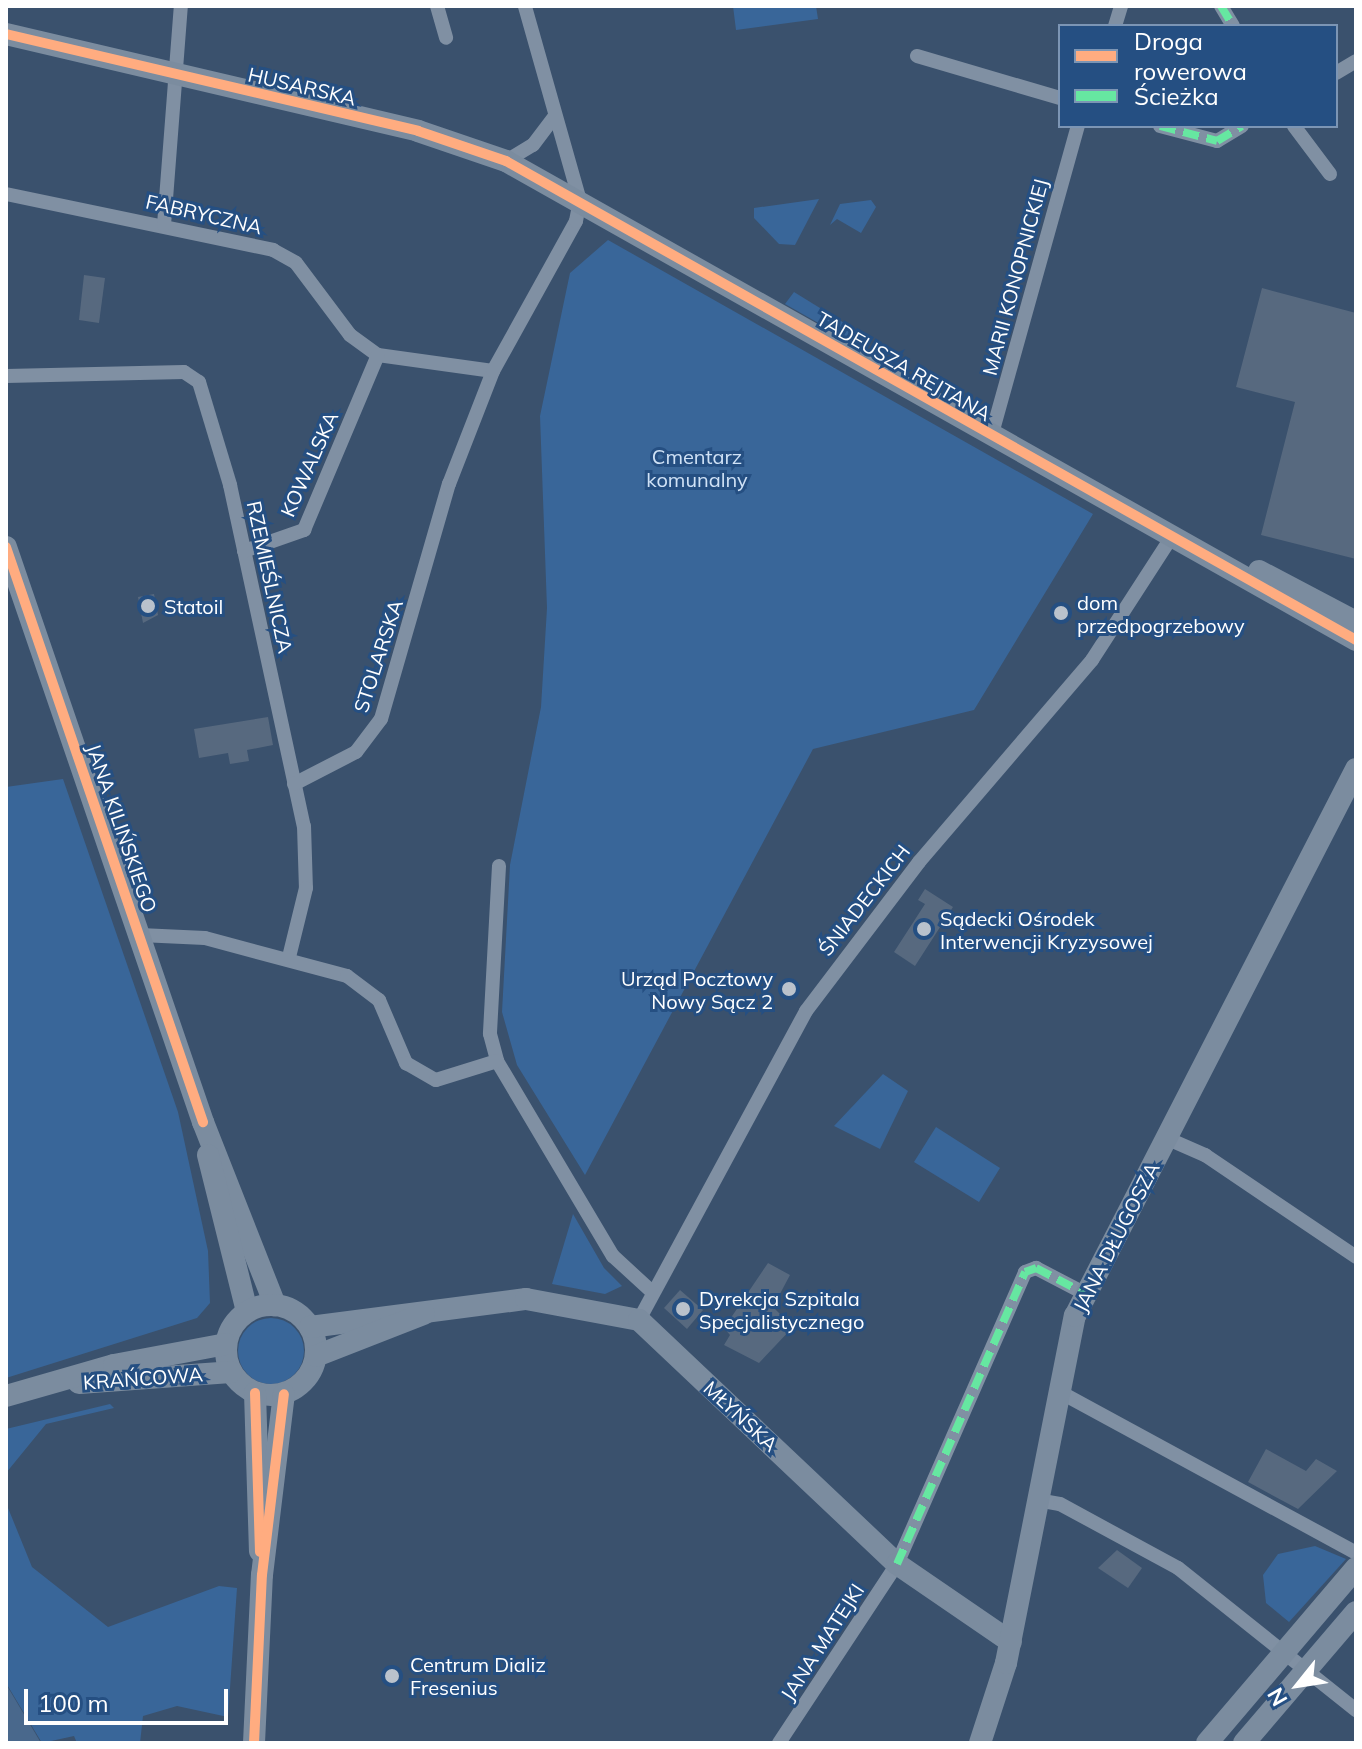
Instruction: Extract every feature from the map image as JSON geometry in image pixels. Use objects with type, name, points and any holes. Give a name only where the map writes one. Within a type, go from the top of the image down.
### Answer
[{"type":"street","points":[[164,225],[181,6]]},
{"type":"street","points":[[437,6],[446,38]]},
{"type":"street","points":[[525,6],[553,118],[580,201]]},
{"type":"street","points":[[1221,6],[1232,24]]},
{"type":"street","name":"HUSARSKA","points":[[6,34],[418,131],[506,161],[580,201]]},
{"type":"street","points":[[917,56],[1058,97]]},
{"type":"street","points":[[1338,72],[1356,61]]},
{"type":"street","points":[[506,161],[541,138],[553,118]]},
{"type":"street","name":"MARII KONOPNICKIEJ","points":[[991,437],[1077,128]]},
{"type":"street","points":[[1168,128],[1217,141],[1239,128]]},
{"type":"street","points":[[1296,128],[1330,174]]},
{"type":"street","name":"FABRYCZNA","points":[[6,194],[273,250],[296,263],[350,335],[378,355]]},
{"type":"street","name":"STOLARSKA","points":[[294,784],[356,752],[381,719],[449,484],[493,371],[580,201]]},
{"type":"street","name":"TADEUSZA REJTANA","points":[[580,201],[991,437],[1356,640]]},
{"type":"street","points":[[378,355],[493,371]]},
{"type":"street","name":"KOWALSKA","points":[[244,551],[304,530],[378,355]]},
{"type":"street","name":"RZEMIEŚLNICZA","points":[[6,376],[184,372],[199,382],[244,551],[294,784]]},
{"type":"street","name":"ŚNIADECKICH","points":[[639,1320],[651,1291],[806,1011],[919,862],[1092,660],[1171,538]]},
{"type":"street","name":"JANA KILIŃSKIEGO","points":[[6,547],[203,1122],[275,1305]]},
{"type":"street","name":"TADEUSZA REJTANA","points":[[1211,560],[1262,572],[1356,622]]},
{"type":"street","name":"JANA DŁUGOSZA","points":[[980,1743],[1011,1642],[1058,1391],[1084,1293],[1356,769]]},
{"type":"street","points":[[289,957],[306,888],[294,784]]},
{"type":"street","points":[[499,866],[490,1034],[497,1061],[613,1256],[651,1291]]},
{"type":"street","points":[[140,935],[205,938],[289,957],[364,986],[418,1072],[462,1077],[497,1061]]},
{"type":"street","name":"JANA KILIŃSKIEGO","points":[[203,1122],[247,1311]]},
{"type":"street","points":[[1166,1138],[1205,1155],[1356,1257]]},
{"type":"street","name":"JANA MATEJKI","points":[[779,1743],[897,1564],[1025,1272],[1036,1268],[1084,1293]]},
{"type":"street","points":[[310,1327],[316,1356],[306,1379],[284,1394],[255,1393],[231,1372],[226,1344],[247,1311],[275,1305],[310,1327],[526,1299],[639,1320]]},
{"type":"street","points":[[316,1356],[429,1312]]},
{"type":"street","name":"MŁYŃSKA","points":[[639,1320],[897,1564],[1011,1642]]},
{"type":"street","name":"KRAŃCOWA","points":[[6,1396],[54,1385],[114,1365],[226,1344]]},
{"type":"street","name":"KRAŃCOWA","points":[[54,1385],[231,1372]]},
{"type":"street","points":[[1058,1391],[1356,1553]]},
{"type":"street","points":[[255,1393],[262,1575]]},
{"type":"street","points":[[254,1743],[262,1575],[284,1394]]},
{"type":"street","points":[[1037,1500],[1060,1504],[1178,1568],[1356,1710]]},
{"type":"street","points":[[1207,1743],[1282,1649],[1356,1568]]},
{"type":"street","points":[[1244,1743],[1356,1612]]},
{"type":"green space","points":[[733,6],[816,6],[818,19],[736,30]]},
{"type":"green space","points":[[819,199],[795,245],[779,244],[754,218],[754,208]]},
{"type":"green space","points":[[871,200],[876,207],[861,233],[837,219],[830,225],[840,204]]},
{"type":"green space","name":"Cmentarz komunalny","points":[[608,240],[1093,514],[974,710],[813,749],[585,1175],[517,1065],[502,1012],[510,865],[541,707],[547,608],[540,416],[570,273]]},
{"type":"green space","points":[[794,292],[854,329],[850,341],[785,304]]},
{"type":"green space","points":[[63,779],[178,1112],[208,1251],[210,1303],[197,1318],[6,1378],[6,787]]},
{"type":"green space","points":[[883,1074],[908,1091],[880,1149],[834,1126]]},
{"type":"green space","points":[[936,1127],[1000,1168],[979,1202],[914,1162]]},
{"type":"green space","points":[[573,1214],[604,1268],[622,1286],[605,1294],[552,1284]]},
{"type":"green space","points":[[271,1318],[284,1321],[294,1328],[301,1338],[304,1351],[301,1364],[294,1374],[284,1381],[271,1384],[258,1381],[248,1374],[241,1364],[238,1351],[241,1338],[248,1328],[258,1321]]},
{"type":"green space","points":[[110,1404],[114,1408],[46,1424],[6,1473],[6,1429]]},
{"type":"green space","points":[[6,1503],[32,1567],[108,1627],[219,1586],[237,1588],[228,1717],[177,1706],[143,1716],[140,1743],[77,1743],[74,1736],[42,1743],[6,1683]]},
{"type":"green space","points":[[1315,1546],[1346,1559],[1289,1622],[1266,1603],[1263,1575],[1278,1554]]},
{"type":"shaded area","points":[[6,1684],[41,1743],[6,1743]]},
{"type":"building","points":[[84,275],[105,278],[99,323],[79,320]]},
{"type":"building","points":[[1262,288],[1356,313],[1356,559],[1261,535],[1295,402],[1236,387]]},
{"type":"building","name":"Statoil","points":[[154,594],[158,615],[143,623],[138,597]]},
{"type":"building","points":[[268,717],[273,745],[247,750],[249,761],[230,764],[228,753],[199,758],[194,729]]},
{"type":"building","name":"Sądecki Ośrodek Interwencji Kryzysowej","points":[[925,889],[953,907],[915,966],[894,952],[925,904],[918,900]]},
{"type":"building","points":[[768,1263],[790,1275],[773,1307],[793,1327],[759,1363],[724,1345],[730,1335],[724,1328]]},
{"type":"building","name":"Dyrekcja Szpitala Specjalistycznego","points":[[680,1290],[703,1310],[687,1329],[664,1308]]},
{"type":"building","points":[[1266,1449],[1306,1471],[1316,1459],[1337,1471],[1298,1509],[1248,1482]]},
{"type":"building","points":[[1117,1550],[1142,1568],[1128,1588],[1098,1568]]},
{"type":"marked path","points":[[1221,6],[1232,24]]},
{"type":"marked path","points":[[1168,128],[1217,141],[1239,128]]},
{"type":"marked path","points":[[897,1564],[1025,1272],[1036,1268],[1084,1293]]},
{"type":"cycle path","points":[[6,34],[418,131],[506,161],[1356,640]]},
{"type":"cycle path","points":[[6,547],[203,1122]]},
{"type":"cycle path","points":[[255,1393],[260,1552]]},
{"type":"cycle path","points":[[254,1743],[262,1575],[284,1394]]},
{"type":"place","name":"Statoil","points":[[148,606]]},
{"type":"place","name":"dom przedpogrzebowy","points":[[1061,613]]},
{"type":"place","name":"Sądecki Ośrodek Interwencji Kryzysowej","points":[[924,929]]},
{"type":"place","name":"Urząd Pocztowy Nowy Sącz 2","points":[[789,989]]},
{"type":"place","name":"Dyrekcja Szpitala Specjalistycznego","points":[[683,1309]]},
{"type":"place","name":"Centrum Dializ Fresenius","points":[[392,1676]]}]
